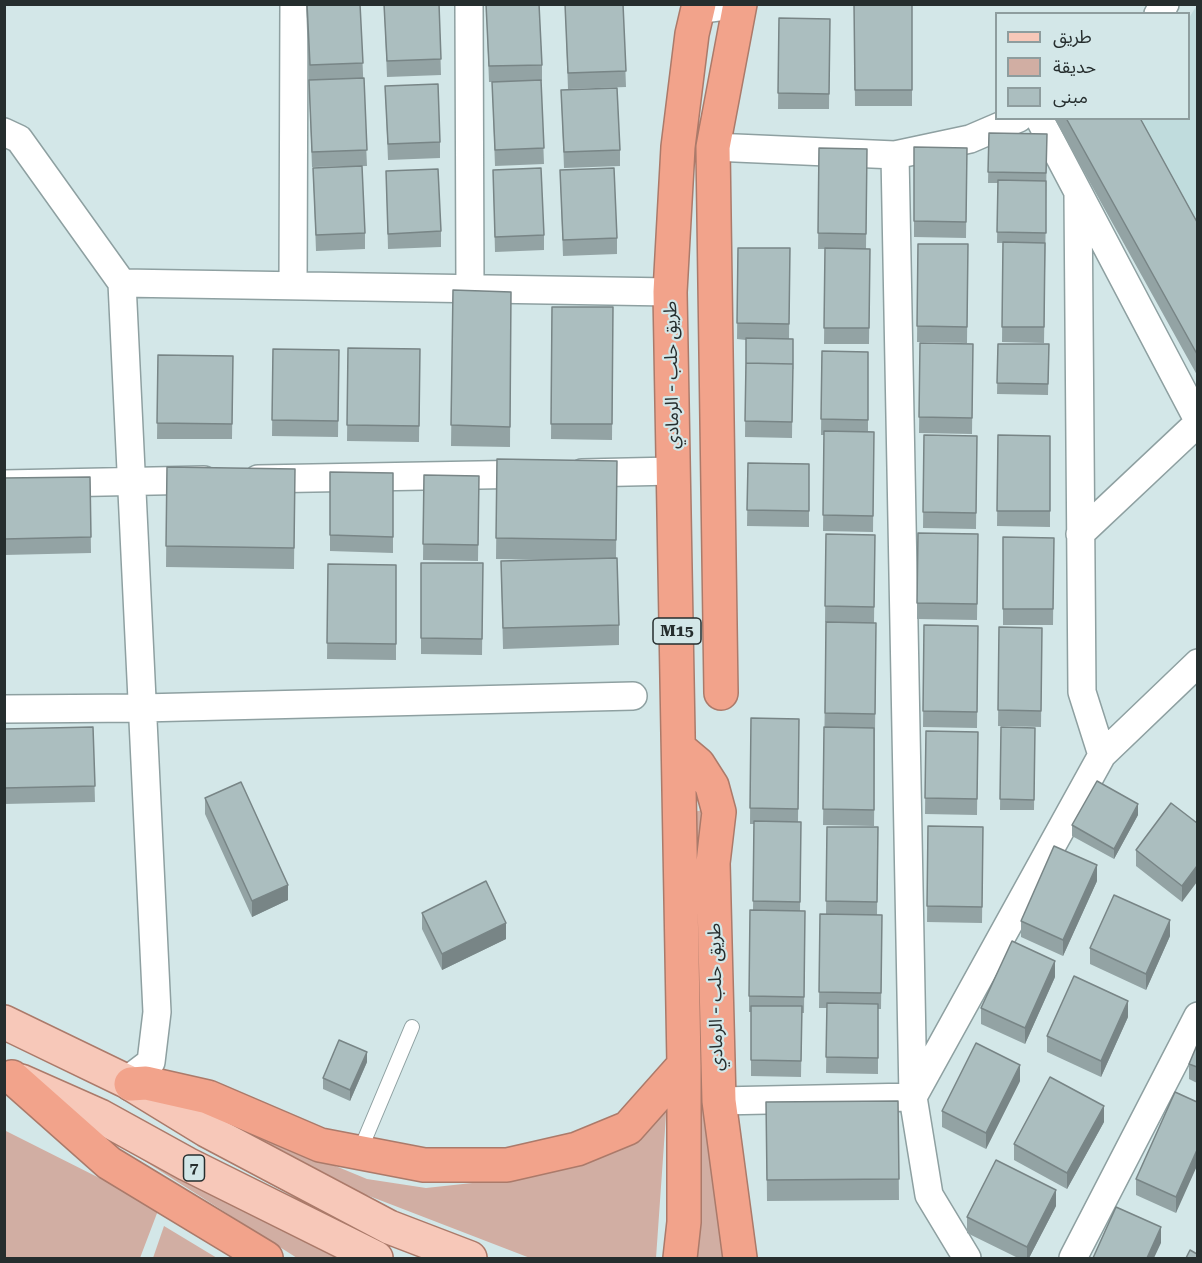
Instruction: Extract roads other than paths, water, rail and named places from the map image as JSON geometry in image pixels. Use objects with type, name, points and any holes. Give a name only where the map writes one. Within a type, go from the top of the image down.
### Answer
[{"type":"highway","name":"M15","points":[[721,693],[713,147],[740,5]]},
{"type":"highway","name":"طريق حلب - الرمادي","points":[[680,1258],[684,1221],[684,1065],[670,292],[678,147],[692,34],[698,7]]},
{"type":"highway","points":[[677,601],[720,598]]},
{"type":"highway","name":"طريق حلب - الرمادي","points":[[679,748],[698,764],[712,786],[719,812],[713,863],[719,1101],[740,1258]]},
{"type":"highway","points":[[128,1083],[146,1083],[208,1097],[320,1145],[424,1165],[507,1165],[578,1149],[628,1128],[684,1065]]},
{"type":"highway","points":[[8,1075],[109,1163],[266,1258]]},
{"type":"main road","name":"7","points":[[4,1022],[128,1083],[206,1130],[389,1227],[470,1258]]},
{"type":"main road","name":"7","points":[[8,1075],[100,1116],[187,1164],[376,1258]]},
{"type":"street","points":[[293,286],[294,4]]},
{"type":"street","points":[[469,4],[470,289]]},
{"type":"street","points":[[698,7],[740,5]]},
{"type":"street","points":[[713,147],[895,155],[970,139],[1014,120]]},
{"type":"street","points":[[1040,120],[1197,421],[1080,534]]},
{"type":"street","points":[[4,132],[18,139],[122,283],[157,1012],[151,1062],[128,1083]]},
{"type":"street","points":[[895,155],[912,1097],[929,1195],[967,1258]]},
{"type":"street","points":[[1078,195],[1082,692],[1102,755]]},
{"type":"street","points":[[122,283],[670,292]]},
{"type":"street","points":[[4,484],[674,471]]},
{"type":"street","points":[[912,1097],[1102,755],[1197,663]]},
{"type":"street","points":[[4,709],[142,708],[633,696]]},
{"type":"street","points":[[1073,1258],[1197,1016]]},
{"type":"street","points":[[719,1101],[912,1097]]},
{"type":"lane","points":[[359,1153],[412,1027]]}]
